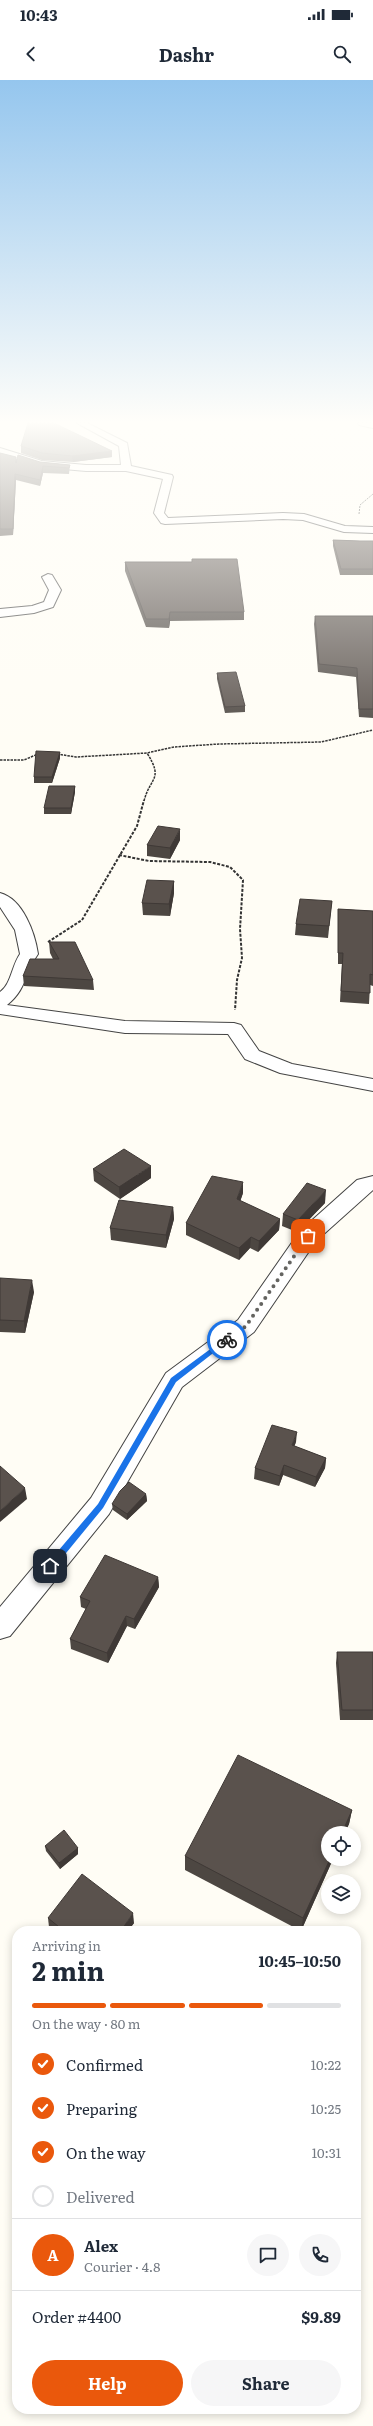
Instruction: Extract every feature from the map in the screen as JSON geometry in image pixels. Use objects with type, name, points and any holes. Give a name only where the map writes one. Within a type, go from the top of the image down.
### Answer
[{"type":"street","points":[[0,624],[49,604],[55,590],[48,577]]},
{"type":"street","points":[[0,613],[34,609]]},
{"type":"street","points":[[0,898],[13,909],[28,938],[29,954],[23,962],[12,992],[0,1001]]},
{"type":"street","points":[[0,1009],[125,1027],[234,1029],[252,1055],[287,1069],[373,1085]]},
{"type":"street","points":[[0,1627],[100,1506],[174,1380],[246,1326],[308,1236],[364,1185],[373,1183]]},
{"type":"path","points":[[54,754],[76,757],[147,753],[174,747],[219,744],[321,742],[373,730]]},
{"type":"path","points":[[29,954],[82,920],[137,826],[145,797],[156,778],[154,764],[147,753]]},
{"type":"path","points":[[0,760],[24,760],[42,754]]},
{"type":"path","points":[[0,757],[6,760]]},
{"type":"path","points":[[119,855],[150,861],[210,862],[230,867],[243,880],[240,929],[242,958],[237,980],[234,1029]]},
{"type":"building","points":[[333,540],[373,541],[373,569],[341,569]]},
{"type":"building","points":[[192,559],[237,559],[244,612],[170,612],[169,619],[146,619],[125,562],[192,562]]},
{"type":"building","points":[[315,616],[373,616],[373,709],[359,709],[357,668],[319,664]]},
{"type":"building","points":[[236,672],[245,706],[225,707],[217,673]]},
{"type":"building","points":[[36,751],[60,752],[52,777],[34,777]]},
{"type":"building","points":[[49,786],[75,786],[71,808],[44,808]]},
{"type":"building","points":[[158,826],[180,829],[170,848],[147,845]]},
{"type":"building","points":[[147,880],[174,881],[169,904],[142,903]]},
{"type":"building","points":[[300,899],[332,901],[329,926],[296,924]]},
{"type":"building","points":[[338,909],[373,911],[373,975],[370,974],[370,993],[341,991],[343,953],[338,953]]},
{"type":"building","points":[[49,942],[75,942],[93,980],[23,976],[30,959],[59,959]]},
{"type":"building","points":[[124,1149],[151,1166],[119,1187],[93,1169]]},
{"type":"building","points":[[212,1176],[243,1182],[237,1199],[280,1219],[259,1241],[251,1237],[239,1248],[186,1223]]},
{"type":"building","points":[[307,1183],[326,1190],[298,1220],[283,1214]]},
{"type":"building","points":[[119,1200],[173,1207],[166,1235],[110,1228]]},
{"type":"building","points":[[0,1278],[32,1280],[24,1321],[0,1320]]},
{"type":"building","points":[[272,1425],[297,1432],[292,1445],[326,1458],[316,1477],[284,1465],[280,1476],[255,1468]]},
{"type":"building","points":[[0,1466],[25,1488],[0,1511]]},
{"type":"building","points":[[129,1482],[146,1494],[127,1514],[112,1504],[120,1491]]},
{"type":"building","points":[[105,1555],[158,1577],[134,1619],[126,1616],[107,1653],[70,1639],[90,1601],[80,1597]]},
{"type":"building","points":[[337,1652],[373,1652],[373,1710],[342,1710]]},
{"type":"building","points":[[238,1755],[352,1810],[345,1826],[321,1826],[321,1866],[327,1866],[323,1874],[321,1874],[321,1879],[303,1918],[185,1856]]},
{"type":"building","points":[[64,1830],[78,1848],[59,1863],[45,1846]]},
{"type":"building","points":[[82,1874],[133,1913],[124,1926],[58,1926],[48,1918]]},
{"type":"way so far","points":[[227,1340],[246,1326],[308,1236]]},
{"type":"route","points":[[50,1566],[100,1506],[174,1380],[227,1340]]}]
